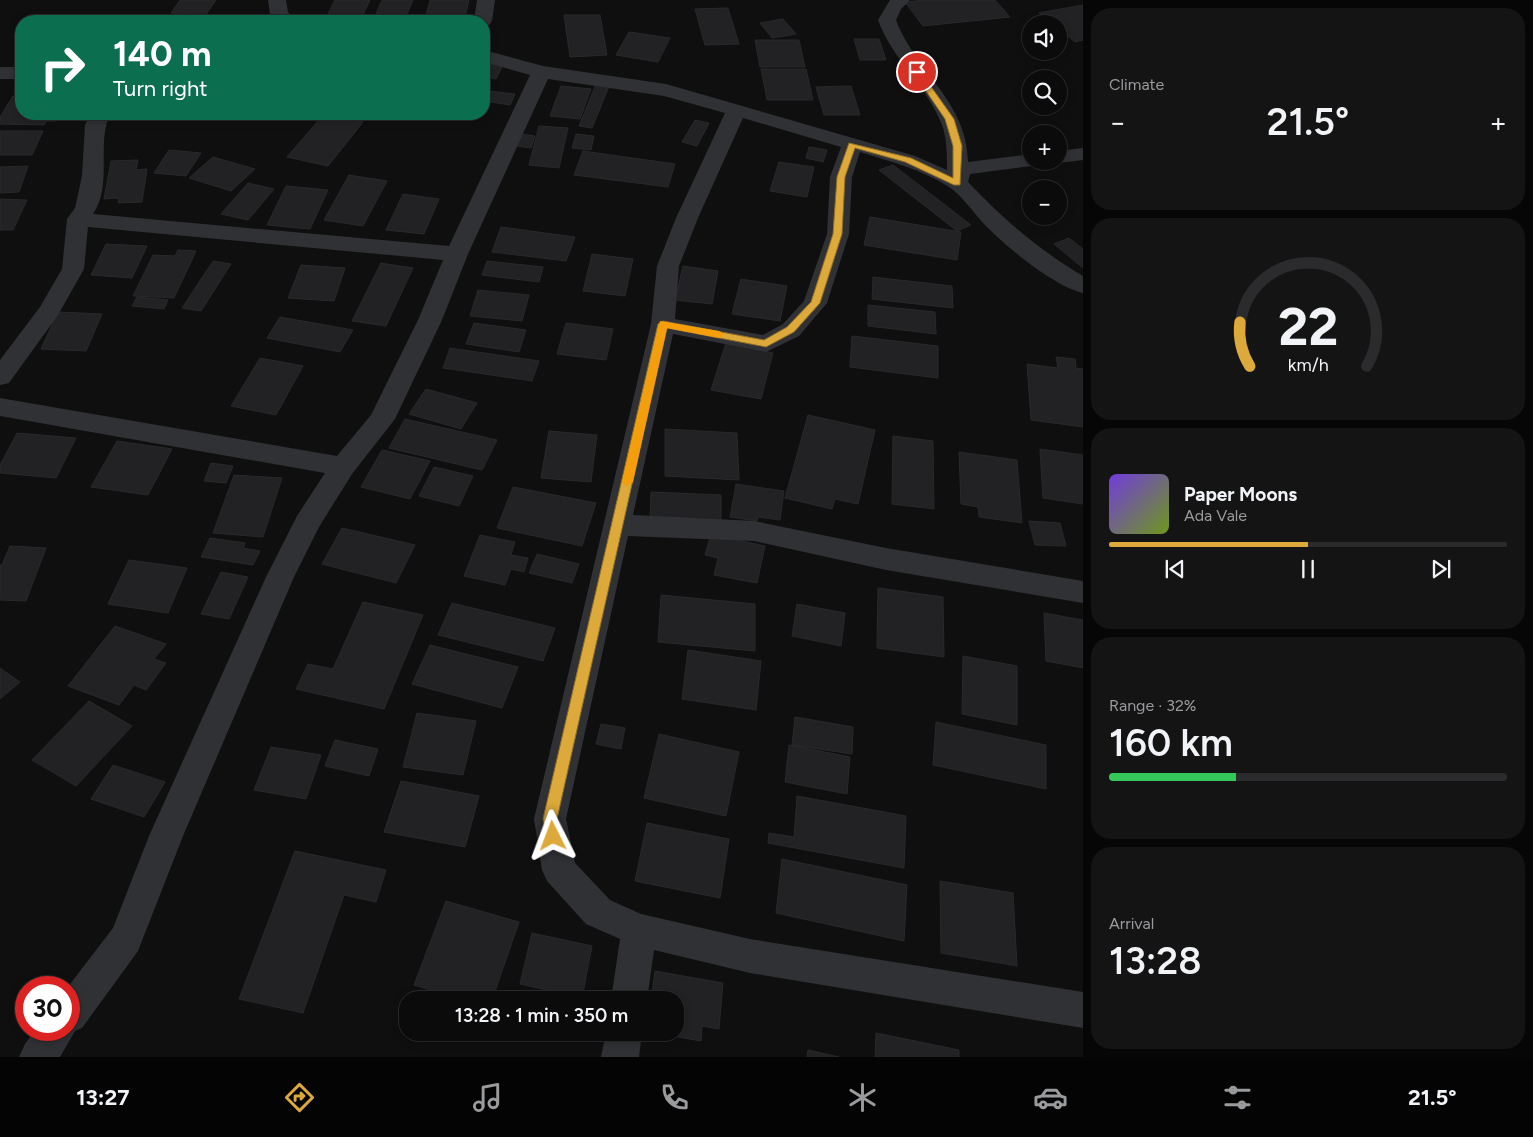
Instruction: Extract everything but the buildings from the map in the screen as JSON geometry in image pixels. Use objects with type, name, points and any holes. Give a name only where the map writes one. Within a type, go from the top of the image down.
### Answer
[{"type":"street","points":[[277,0],[280,15]]},
{"type":"street","points":[[484,15],[486,0]]},
{"type":"street","points":[[901,0],[893,7],[886,20],[892,36],[950,119],[957,146],[957,183]]},
{"type":"street","points":[[490,58],[541,72],[666,90],[908,160],[957,183],[995,223],[1044,263],[1083,286]]},
{"type":"street","points":[[80,1000],[126,939],[166,836],[272,594],[307,523],[342,467],[382,419],[430,320],[456,254],[541,72]]},
{"type":"street","points":[[0,73],[15,74]]},
{"type":"street","points":[[736,111],[687,218],[668,266],[663,324],[550,819],[559,870],[598,912],[639,930],[750,956],[1083,1010]]},
{"type":"street","points":[[0,377],[8,354],[50,310],[73,269],[78,219],[86,208],[93,176],[95,125],[97,120]]},
{"type":"street","points":[[663,324],[766,344],[791,330],[815,303],[838,234],[841,177],[852,144]]},
{"type":"street","points":[[1067,156],[1083,154]]},
{"type":"street","points":[[957,183],[961,170],[979,165],[1022,161]]},
{"type":"street","points":[[78,219],[456,254]]},
{"type":"street","points":[[0,407],[342,467]]},
{"type":"street","points":[[617,525],[754,531],[886,560],[1083,592]]},
{"type":"street","points":[[630,991],[639,930]]},
{"type":"street","points":[[38,1057],[49,1041]]},
{"type":"street","points":[[620,1057],[623,1041]]},
{"type":"slow traffic","points":[[627,482],[663,324],[719,334]]},
{"type":"route","points":[[553,836],[550,819],[663,324],[766,344],[791,330],[815,303],[838,234],[841,177],[852,144],[908,160],[957,183],[957,146],[950,119],[917,72]]}]
